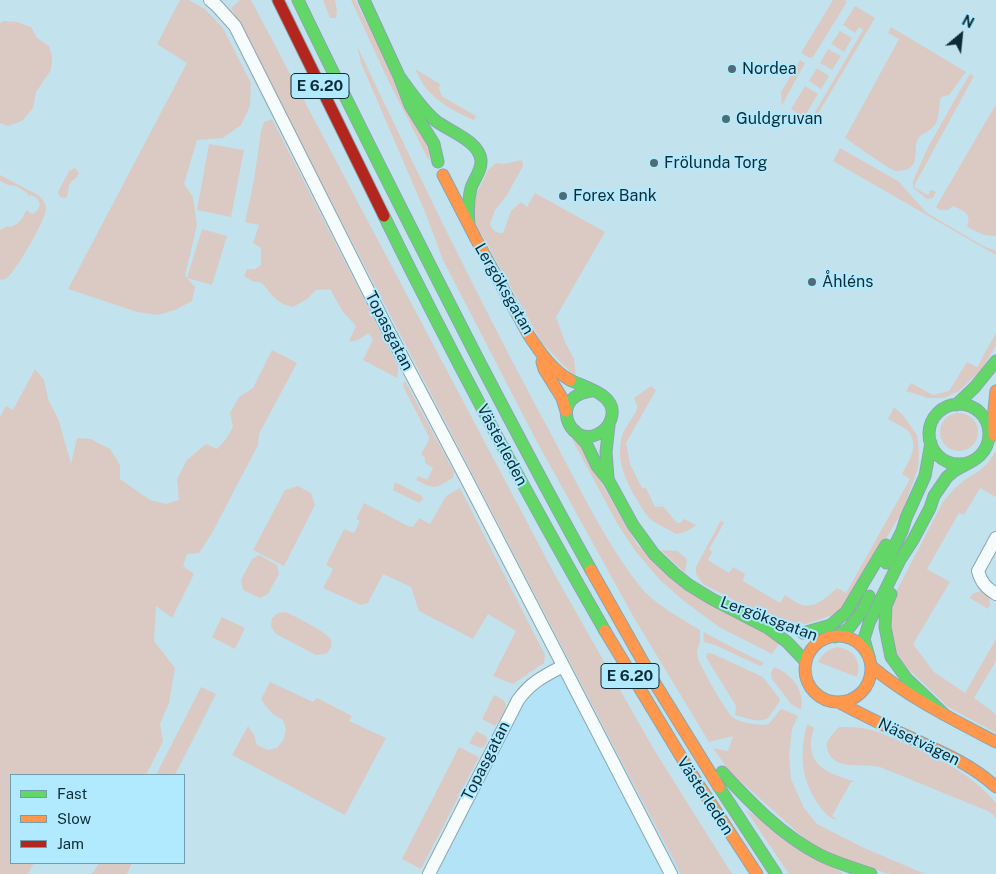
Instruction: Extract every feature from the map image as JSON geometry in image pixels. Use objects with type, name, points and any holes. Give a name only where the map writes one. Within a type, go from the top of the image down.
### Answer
[{"type":"main road","name":"Västerleden","points":[[278,0],[362,173],[496,435],[557,547],[643,698],[756,874]]},
{"type":"main road","name":"Västerleden","points":[[298,0],[378,165],[586,563],[686,734],[747,832],[776,874]]},
{"type":"main road","name":"Lergöksgatan","points":[[364,0],[399,76],[410,105],[434,144],[440,169],[470,229],[538,349],[565,377],[578,385],[598,393],[609,402],[611,418],[606,439],[606,464],[609,481]]},
{"type":"main road","points":[[319,19],[346,101]]},
{"type":"main road","points":[[282,35],[362,173]]},
{"type":"main road","name":"Lergöksgatan","points":[[399,76],[423,109],[437,122],[478,148],[481,162],[475,176],[468,204],[470,229]]},
{"type":"main road","points":[[438,162],[438,155],[446,144],[452,140],[466,140]]},
{"type":"main road","points":[[443,175],[449,180],[456,182],[469,180],[475,176]]},
{"type":"main road","name":"Lergöksgatan","points":[[538,349],[544,369],[562,398],[570,425],[586,443],[597,466],[609,481],[633,525],[654,554],[689,585],[768,628],[787,642],[806,662]]},
{"type":"main road","points":[[956,405],[975,387],[996,361]]},
{"type":"main road","points":[[566,411],[572,398],[584,391],[591,391]]},
{"type":"main road","points":[[930,508],[939,501],[958,478],[985,460],[991,452],[994,442],[994,398],[996,391]]},
{"type":"main road","points":[[989,433],[984,418],[976,410],[966,406],[956,405],[945,408],[935,418],[930,430],[931,443],[925,476],[902,531],[862,611],[849,628],[813,648],[809,654],[806,662],[806,674],[810,686],[823,698],[830,701],[846,701],[864,689],[870,678],[870,661],[864,639],[870,620],[900,560],[930,508],[934,496],[947,477],[982,453],[987,444],[994,417]]},
{"type":"main road","points":[[575,431],[582,435],[597,435],[609,425]]},
{"type":"main road","points":[[931,443],[940,458],[951,463],[963,464],[974,460]]},
{"type":"main road","points":[[794,629],[820,629],[831,625],[846,612],[896,528],[906,518]]},
{"type":"main road","points":[[913,540],[886,606],[885,627],[891,657],[906,679],[944,714]]},
{"type":"main road","name":"Lergöksgatan","points":[[712,599],[794,629],[830,638]]},
{"type":"main road","points":[[830,638],[845,637],[855,641],[863,648],[870,661],[883,677],[902,690],[996,742]]},
{"type":"main road","name":"Näsetvägen","points":[[838,702],[949,756],[976,771],[996,787]]},
{"type":"main road","points":[[686,734],[772,822],[799,842],[826,858],[871,874]]},
{"type":"street","name":"Topasgatan","points":[[210,0],[235,26],[388,330],[671,874]]},
{"type":"street","points":[[996,538],[978,571],[981,581],[988,590],[996,594]]},
{"type":"street","name":"Topasgatan","points":[[429,874],[518,700],[534,682],[563,666]]},
{"type":"shaded area","points":[[180,0],[189,0],[205,9],[223,28],[251,83],[250,106],[241,125],[223,138],[197,140],[184,184],[193,197],[197,225],[185,276],[195,287],[192,301],[175,310],[158,315],[137,312],[68,289],[187,63],[157,44]]},
{"type":"shaded area","points":[[240,0],[251,0],[555,575],[653,748],[732,874],[681,874],[231,8]]},
{"type":"shaded area","points":[[323,0],[335,0],[336,18],[330,18]]},
{"type":"shaded area","points":[[351,0],[355,0],[430,145],[429,161],[386,76]]},
{"type":"shaded area","points":[[833,0],[845,0],[847,2],[813,57],[810,58],[801,53]]},
{"type":"shaded area","points":[[855,6],[875,18],[812,124],[811,119],[863,30],[859,27],[855,33],[843,25]]},
{"type":"shaded area","points":[[3,21],[17,22],[31,27],[37,38],[49,46],[52,56],[51,70],[36,92],[33,108],[22,121],[8,126],[0,123],[0,24]]},
{"type":"shaded area","points":[[891,27],[966,72],[949,95],[941,97],[936,123],[918,138],[915,158],[911,167],[898,171],[887,166],[845,138],[899,39],[888,33]]},
{"type":"shaded area","points":[[840,31],[852,38],[844,52],[831,44]]},
{"type":"shaded area","points":[[357,46],[495,328],[588,505],[625,566],[652,599],[700,630],[700,641],[697,651],[698,659],[720,700],[734,718],[751,724],[761,725],[769,724],[782,709],[798,716],[792,729],[789,755],[791,779],[804,808],[817,824],[862,847],[925,874],[890,874],[868,868],[814,847],[729,771],[713,748],[728,751],[733,736],[709,742],[633,616],[536,440],[443,260],[425,212],[361,63]]},
{"type":"shaded area","points":[[828,49],[841,56],[832,70],[820,63]]},
{"type":"shaded area","points":[[800,60],[805,63],[782,105],[781,92]]},
{"type":"shaded area","points":[[817,68],[829,76],[821,89],[809,81]]},
{"type":"shaded area","points":[[415,69],[440,84],[439,89],[443,97],[476,116],[474,120],[435,98],[425,87]]},
{"type":"shaded area","points":[[970,74],[974,76],[914,186],[928,195],[931,190],[936,192],[933,198],[927,199],[913,188],[913,181],[927,149]]},
{"type":"shaded area","points":[[805,86],[818,94],[804,117],[791,109]]},
{"type":"shaded area","points":[[996,104],[996,236],[994,236],[984,235],[967,227],[968,216],[961,209],[953,206],[948,210],[940,210],[936,207]]},
{"type":"shaded area","points":[[272,119],[398,366],[397,378],[363,360],[373,339],[368,333],[357,340],[349,341],[356,326],[343,312],[330,289],[316,290],[307,299],[293,307],[279,301],[262,283],[252,281],[244,276],[247,269],[255,269],[261,265],[261,248],[253,243],[259,225],[245,222],[254,180],[261,131],[264,122]]},
{"type":"shaded area","points":[[209,144],[244,150],[231,217],[197,210]]},
{"type":"shaded area","points":[[840,148],[898,181],[927,213],[983,246],[996,251],[996,255],[833,161]]},
{"type":"shaded area","points":[[522,160],[523,166],[507,195],[495,210],[490,224],[494,230],[503,233],[511,211],[521,202],[527,207],[535,193],[605,232],[556,317],[565,342],[574,359],[576,378],[542,343],[476,224],[474,199],[488,170],[496,163],[504,164]]},
{"type":"shaded area","points":[[75,168],[79,173],[69,185],[67,197],[60,197],[58,192],[69,171]]},
{"type":"shaded area","points":[[0,175],[38,195],[45,203],[46,208],[42,222],[24,255],[7,278],[0,280],[0,230],[18,223],[26,210],[32,214],[34,213],[38,210],[40,204],[37,198],[29,196],[16,186],[0,181]]},
{"type":"shaded area","points":[[202,229],[227,236],[212,285],[187,278]]},
{"type":"shaded area","points":[[996,333],[996,345],[982,369],[959,391],[944,398],[928,398],[906,391],[911,383],[933,395],[949,391],[967,362],[977,367]]},
{"type":"shaded area","points":[[272,350],[297,363],[259,434],[258,445],[212,533],[199,553],[187,554],[183,566],[194,574],[172,618],[156,606],[154,641],[175,668],[169,703],[160,724],[163,741],[146,774],[10,774],[10,864],[33,864],[28,874],[0,874],[0,417],[6,406],[13,410],[35,369],[44,380],[48,399],[59,421],[71,464],[77,438],[91,439],[110,449],[120,465],[120,479],[150,500],[166,504],[179,500],[177,479],[187,460],[206,444],[217,449],[233,427],[230,413],[239,397],[253,388]]},
{"type":"shaded area","points":[[405,381],[454,472],[453,478],[435,487],[416,480],[418,476],[427,480],[433,468],[425,463],[425,458],[421,454],[429,437],[404,388]]},
{"type":"shaded area","points":[[651,386],[656,390],[626,443],[630,464],[642,488],[646,488],[655,507],[663,506],[677,523],[684,519],[696,525],[676,534],[649,518],[634,495],[622,467],[620,444],[625,429],[637,409],[634,398]]},
{"type":"shaded area","points":[[894,407],[903,415],[917,435],[919,451],[918,468],[903,510],[838,613],[806,624],[793,623],[749,608],[703,584],[696,574],[696,567],[721,520],[724,523],[709,549],[712,552],[708,560],[729,573],[733,567],[745,574],[743,581],[780,603],[785,595],[807,606],[821,601],[837,588],[846,593],[910,479],[902,474],[912,454],[912,438],[907,430],[888,419]]},
{"type":"shaded area","points":[[959,413],[966,414],[972,419],[977,425],[977,439],[972,445],[966,450],[959,451],[952,450],[946,445],[941,439],[940,432],[941,425],[946,419],[952,414]]},
{"type":"shaded area","points":[[575,437],[638,546],[780,642],[772,654],[719,627],[660,580],[636,552],[617,523],[572,439]]},
{"type":"shaded area","points":[[996,451],[996,497],[980,488],[964,515],[959,513],[927,569],[950,582],[913,644],[934,672],[965,693],[996,639],[996,661],[974,698],[996,714],[996,733],[948,707],[897,658],[890,619],[897,590],[943,502],[955,488],[987,464]]},
{"type":"shaded area","points":[[395,482],[422,496],[423,499],[419,503],[393,490]]},
{"type":"shaded area","points":[[298,486],[311,493],[315,505],[284,566],[253,550],[285,490]]},
{"type":"shaded area","points":[[460,488],[545,655],[544,663],[513,684],[493,676],[516,631],[488,614],[473,639],[419,611],[411,587],[383,574],[368,603],[361,605],[323,588],[333,569],[326,565],[344,529],[354,533],[360,521],[356,519],[364,503],[413,527],[419,518],[430,524],[446,496]]},
{"type":"shaded area","points":[[661,550],[677,551],[687,559],[685,573]]},
{"type":"shaded area","points":[[259,555],[277,565],[279,574],[268,594],[260,598],[243,590],[241,580],[252,559]]},
{"type":"shaded area","points":[[980,591],[989,597],[990,604],[988,609],[970,598],[972,594]]},
{"type":"shaded area","points":[[286,612],[329,637],[332,642],[326,654],[316,655],[276,634],[271,627],[272,618],[278,613]]},
{"type":"shaded area","points":[[222,617],[245,628],[235,649],[212,637]]},
{"type":"shaded area","points":[[704,632],[764,663],[761,666],[758,665],[715,645],[704,642]]},
{"type":"shaded area","points":[[838,647],[844,648],[855,657],[858,666],[857,677],[818,662],[826,652]]},
{"type":"shaded area","points":[[707,653],[763,677],[780,701],[768,718],[756,720],[735,715],[736,706],[707,659]]},
{"type":"shaded area","points":[[566,655],[681,874],[423,874],[518,689],[554,661]]},
{"type":"shaded area","points":[[774,667],[792,678],[796,684],[801,696],[801,710],[791,704],[772,679],[771,673]]},
{"type":"shaded area","points":[[270,682],[313,702],[317,698],[352,716],[349,721],[386,738],[345,815],[232,755],[248,726],[254,735],[257,745],[268,750],[277,748],[284,739],[286,729],[283,720],[273,714],[261,699]]},
{"type":"shaded area","points":[[201,687],[216,694],[176,774],[157,774]]},
{"type":"shaded area","points":[[494,695],[503,700],[506,705],[503,715],[495,726],[482,719]]},
{"type":"shaded area","points":[[807,724],[814,728],[811,751],[814,759],[827,771],[856,782],[851,782],[832,816],[838,820],[830,817],[820,807],[805,777],[803,746]]},
{"type":"shaded area","points":[[839,727],[861,728],[880,733],[925,752],[951,766],[986,792],[996,803],[996,818],[990,812],[880,767],[839,763],[829,754],[827,742]]},
{"type":"shaded area","points":[[476,731],[487,738],[484,747],[480,748],[469,743]]},
{"type":"shaded area","points":[[459,747],[479,757],[421,869],[402,859]]},
{"type":"shaded area","points":[[746,810],[844,874],[789,874]]},
{"type":"shaded area","points":[[98,864],[132,864],[127,874],[92,874]]},
{"type":"traffic: fast","points":[[298,0],[364,135],[478,359],[591,570]]},
{"type":"traffic: fast","points":[[364,0],[399,76],[410,105],[434,144],[438,162]]},
{"type":"traffic: fast","points":[[399,76],[436,121],[463,137],[479,153],[480,167],[469,197],[469,223]]},
{"type":"traffic: fast","points":[[384,216],[491,425],[605,631]]},
{"type":"traffic: fast","points":[[956,405],[975,387],[996,361]]},
{"type":"traffic: fast","points":[[570,380],[600,393],[610,404],[612,411],[608,426],[598,434],[589,437],[580,435],[573,430],[569,423],[567,407],[581,393],[591,391]]},
{"type":"traffic: fast","points":[[959,404],[975,409],[980,413],[984,418],[989,434],[984,450],[980,455],[975,459],[959,464],[943,459],[938,455],[934,450],[929,434],[934,418],[938,413],[943,409],[959,404]]},
{"type":"traffic: fast","points":[[608,478],[606,452],[609,425]]},
{"type":"traffic: fast","points":[[575,431],[586,443],[597,466],[609,481],[633,525],[654,554],[689,585],[768,628],[787,642],[806,662]]},
{"type":"traffic: fast","points":[[886,563],[902,531],[925,476],[931,443]]},
{"type":"traffic: fast","points":[[869,657],[864,639],[869,623],[900,560],[930,508],[934,496],[947,477],[974,460]]},
{"type":"traffic: fast","points":[[803,633],[831,625],[846,612],[886,545]]},
{"type":"traffic: fast","points":[[891,594],[886,606],[885,627],[891,657],[907,679],[944,714]]},
{"type":"traffic: fast","points":[[835,637],[849,628],[862,611],[869,596]]},
{"type":"traffic: fast","points":[[722,772],[755,807],[792,838],[826,858],[871,874]]},
{"type":"traffic: fast","points":[[719,787],[776,874]]},
{"type":"traffic: slow","points":[[443,175],[528,334],[552,366],[570,380]]},
{"type":"traffic: slow","points":[[542,362],[544,369],[562,398],[566,411]]},
{"type":"traffic: slow","points":[[994,435],[996,391]]},
{"type":"traffic: slow","points":[[591,570],[656,685],[719,787]]},
{"type":"traffic: slow","points":[[605,631],[689,770],[757,874]]},
{"type":"traffic: slow","points":[[838,636],[850,639],[861,646],[868,657],[871,669],[868,681],[861,692],[850,699],[838,702],[826,699],[815,692],[808,681],[805,669],[808,657],[815,646],[826,639],[838,636]]},
{"type":"traffic: slow","points":[[871,666],[885,678],[916,698],[996,742]]},
{"type":"traffic: slow","points":[[838,702],[954,758],[976,771],[996,787]]},
{"type":"traffic: jam","points":[[278,0],[384,216]]},
{"type":"place","name":"Nordea","points":[[732,69]]},
{"type":"place","name":"Guldgruvan","points":[[726,119]]},
{"type":"place","name":"Frölunda Torg","points":[[654,163]]},
{"type":"place","name":"Forex Bank","points":[[563,196]]},
{"type":"place","name":"Åhléns","points":[[812,282]]}]
